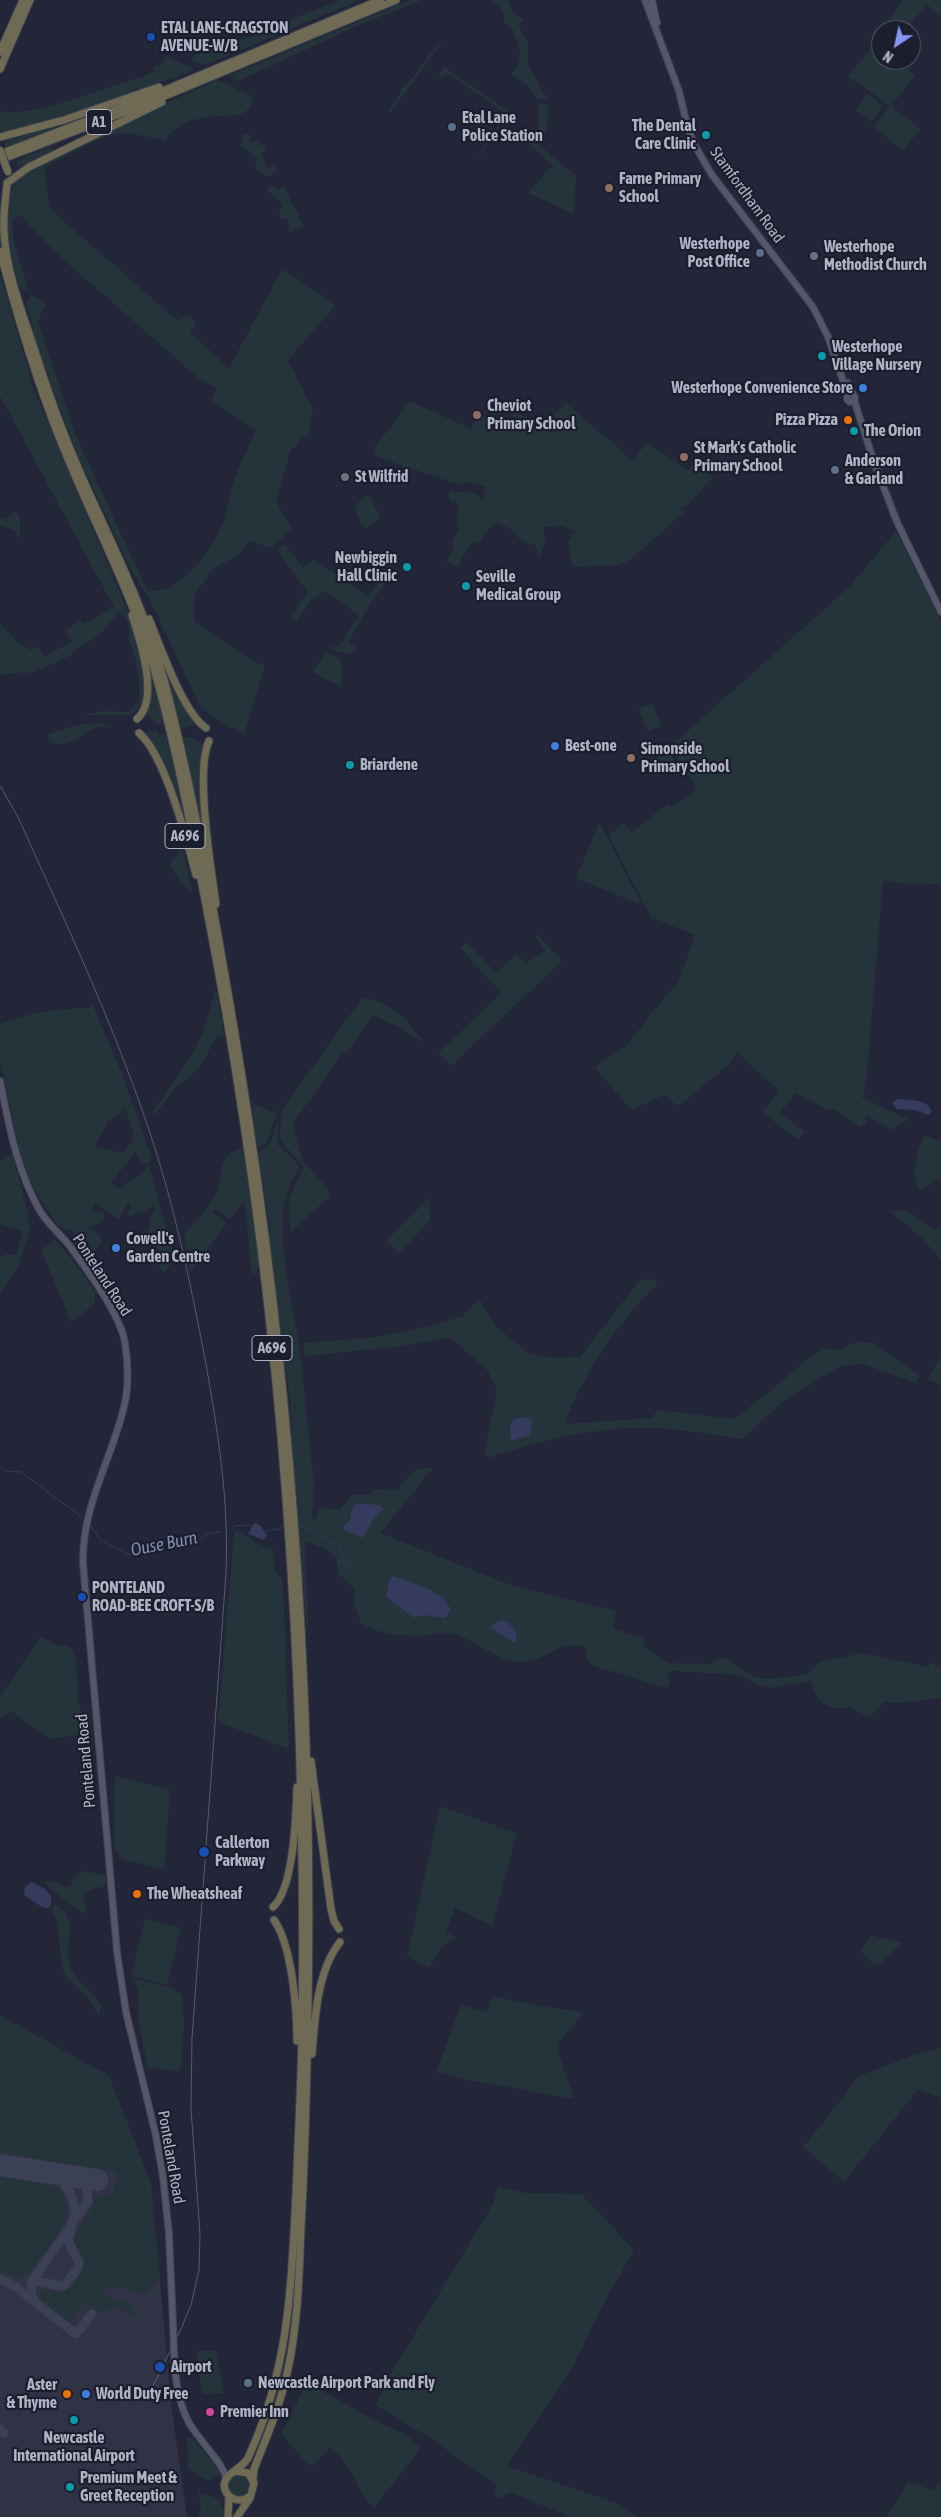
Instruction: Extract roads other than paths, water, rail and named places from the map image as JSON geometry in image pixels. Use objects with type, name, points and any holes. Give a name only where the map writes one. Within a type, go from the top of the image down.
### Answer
[{"type":"highway","points":[[0,52],[22,0]]},
{"type":"highway","points":[[0,69],[30,0]]},
{"type":"highway","name":"A1","points":[[0,154],[197,80],[380,0]]},
{"type":"highway","name":"A1","points":[[0,160],[396,0]]},
{"type":"highway","name":"A1","points":[[0,136],[64,120],[197,80]]},
{"type":"highway","name":"A1","points":[[7,184],[29,167],[177,95],[197,80]]},
{"type":"highway","points":[[0,150],[8,172],[7,184],[0,198]]},
{"type":"highway","name":"A696","points":[[7,184],[4,240],[25,320],[66,438],[116,549],[143,615],[166,686],[217,947],[257,1172],[274,1307],[289,1462],[304,1684],[309,1909],[299,2272],[292,2347],[282,2395],[254,2469],[253,2479],[255,2487],[237,2517]]},
{"type":"highway","name":"A696","points":[[0,251],[23,335],[43,394],[70,465],[115,561],[136,613],[160,692],[217,947],[239,1086],[263,1267],[285,1484],[298,1704],[303,1908],[302,2121],[288,2308],[281,2364],[259,2434],[246,2462],[226,2480]]},
{"type":"highway","name":"A696","points":[[116,549],[129,572],[180,689],[195,718],[206,728]]},
{"type":"highway","name":"A696","points":[[115,561],[136,626],[146,675],[148,701],[144,711],[137,719]]},
{"type":"highway","name":"A696","points":[[139,733],[152,750],[180,816],[217,947]]},
{"type":"highway","name":"A696","points":[[209,741],[205,758],[206,809],[217,947]]},
{"type":"highway","points":[[304,1684],[318,1825],[332,1915],[340,1930]]},
{"type":"highway","points":[[273,1906],[281,1898],[284,1889],[293,1841],[298,1704]]},
{"type":"highway","points":[[274,1920],[284,1943],[293,1984],[302,2121]]},
{"type":"highway","points":[[302,2121],[317,2007],[329,1960],[340,1942]]},
{"type":"highway","points":[[235,2471],[244,2471],[253,2479]]},
{"type":"highway","points":[[226,2480],[225,2489],[229,2497],[228,2517]]},
{"type":"highway","points":[[229,2497],[239,2501],[251,2495]]},
{"type":"main road","name":"Stamfordham Road","points":[[644,0],[679,91],[688,129],[701,156],[812,307],[828,337],[861,420],[897,522],[941,612]]},
{"type":"main road","name":"Stamfordham Road","points":[[652,0],[659,31],[680,85],[702,154],[719,182],[770,245],[820,314],[851,398]]},
{"type":"main road","name":"Ponteland Road","points":[[0,1081],[18,1160],[27,1186],[41,1213],[69,1246],[105,1299],[125,1341],[128,1371],[124,1407],[90,1506],[84,1531],[83,1563],[117,1952],[126,2012],[156,2136],[163,2178],[169,2234],[177,2386],[185,2413],[199,2440],[224,2471],[226,2480]]},
{"type":"main road","name":"Ponteland Road","points":[[217,2461],[235,2471]]},
{"type":"water","points":[[898,1099],[923,1102],[932,1112],[928,1115],[915,1110],[897,1109],[892,1103]]},
{"type":"water","points":[[525,1417],[532,1420],[531,1435],[511,1441],[511,1422]]},
{"type":"water","points":[[357,1503],[379,1505],[384,1509],[374,1518],[363,1538],[345,1530],[343,1527],[350,1520],[352,1508]]},
{"type":"water","points":[[254,1523],[260,1525],[267,1535],[264,1540],[248,1534]]},
{"type":"water","points":[[394,1576],[431,1590],[443,1598],[451,1609],[445,1618],[423,1615],[413,1617],[386,1597],[390,1578]]},
{"type":"water","points":[[501,1620],[510,1624],[514,1630],[517,1640],[514,1643],[489,1627]]},
{"type":"water","points":[[32,1882],[45,1889],[51,1896],[51,1905],[48,1908],[42,1907],[24,1895],[25,1887]]},
{"type":"waterway","name":"Ouse Burn","points":[[0,1467],[7,1471],[21,1472],[83,1518]]},
{"type":"waterway","name":"Ouse Burn","points":[[89,1523],[100,1540],[130,1555],[157,1549],[167,1541],[190,1538],[198,1541],[207,1534],[221,1532]]},
{"type":"waterway","name":"Ouse Burn","points":[[297,1524],[312,1530],[340,1548],[343,1561],[355,1576]]},
{"type":"waterway","name":"Ouse Burn","points":[[229,1532],[235,1526],[250,1525]]},
{"type":"waterway","name":"Ouse Burn","points":[[266,1531],[285,1526]]},
{"type":"tram line","points":[[0,786],[17,815],[86,969],[119,1047],[148,1127],[166,1184],[181,1242],[205,1359],[222,1466],[226,1519],[226,1573],[192,2038],[191,2108],[200,2234],[199,2270],[191,2305],[147,2398]]},
{"type":"place","name":"ETAL LANE-CRAGSTON AVENUE-W/B","points":[[151,37]]},
{"type":"place","name":"Etal Lane Police Station","points":[[452,127]]},
{"type":"place","name":"The Dental Care Clinic","points":[[706,135]]},
{"type":"place","name":"Farne Primary School","points":[[609,188]]},
{"type":"place","name":"Westerhope Post Office","points":[[760,253]]},
{"type":"place","name":"Westerhope Methodist Church","points":[[814,256]]},
{"type":"place","name":"Westerhope Village Nursery","points":[[822,356]]},
{"type":"place","name":"Westerhope Convenience Store","points":[[863,388]]},
{"type":"place","name":"Cheviot Primary School","points":[[477,415]]},
{"type":"place","name":"Pizza Pizza","points":[[848,420]]},
{"type":"place","name":"The Orion","points":[[854,431]]},
{"type":"place","name":"St Mark's Catholic Primary School","points":[[684,457]]},
{"type":"place","name":"Anderson & Garland","points":[[835,470]]},
{"type":"place","name":"St Wilfrid","points":[[345,477]]},
{"type":"place","name":"Newbiggin Hall Clinic","points":[[407,567]]},
{"type":"place","name":"Seville Medical Group","points":[[466,586]]},
{"type":"place","name":"Best-one","points":[[555,746]]},
{"type":"place","name":"Simonside Primary School","points":[[631,758]]},
{"type":"place","name":"Briardene","points":[[350,765]]},
{"type":"place","name":"Cowell's Garden Centre","points":[[116,1248]]},
{"type":"place","name":"PONTELAND ROAD-BEE CROFT-S/B","points":[[82,1597]]},
{"type":"place","name":"Callerton Parkway","points":[[204,1852]]},
{"type":"place","name":"The Wheatsheaf","points":[[137,1894]]},
{"type":"place","name":"Airport","points":[[160,2367]]},
{"type":"place","name":"Newcastle Airport Park and Fly","points":[[248,2383]]},
{"type":"place","name":"Aster & Thyme","points":[[67,2394]]},
{"type":"place","name":"World Duty Free","points":[[86,2394]]},
{"type":"place","name":"Premier Inn","points":[[210,2412]]},
{"type":"place","name":"Newcastle International Airport","points":[[74,2420]]},
{"type":"place","name":"Premium Meet & Greet Reception","points":[[70,2487]]}]
